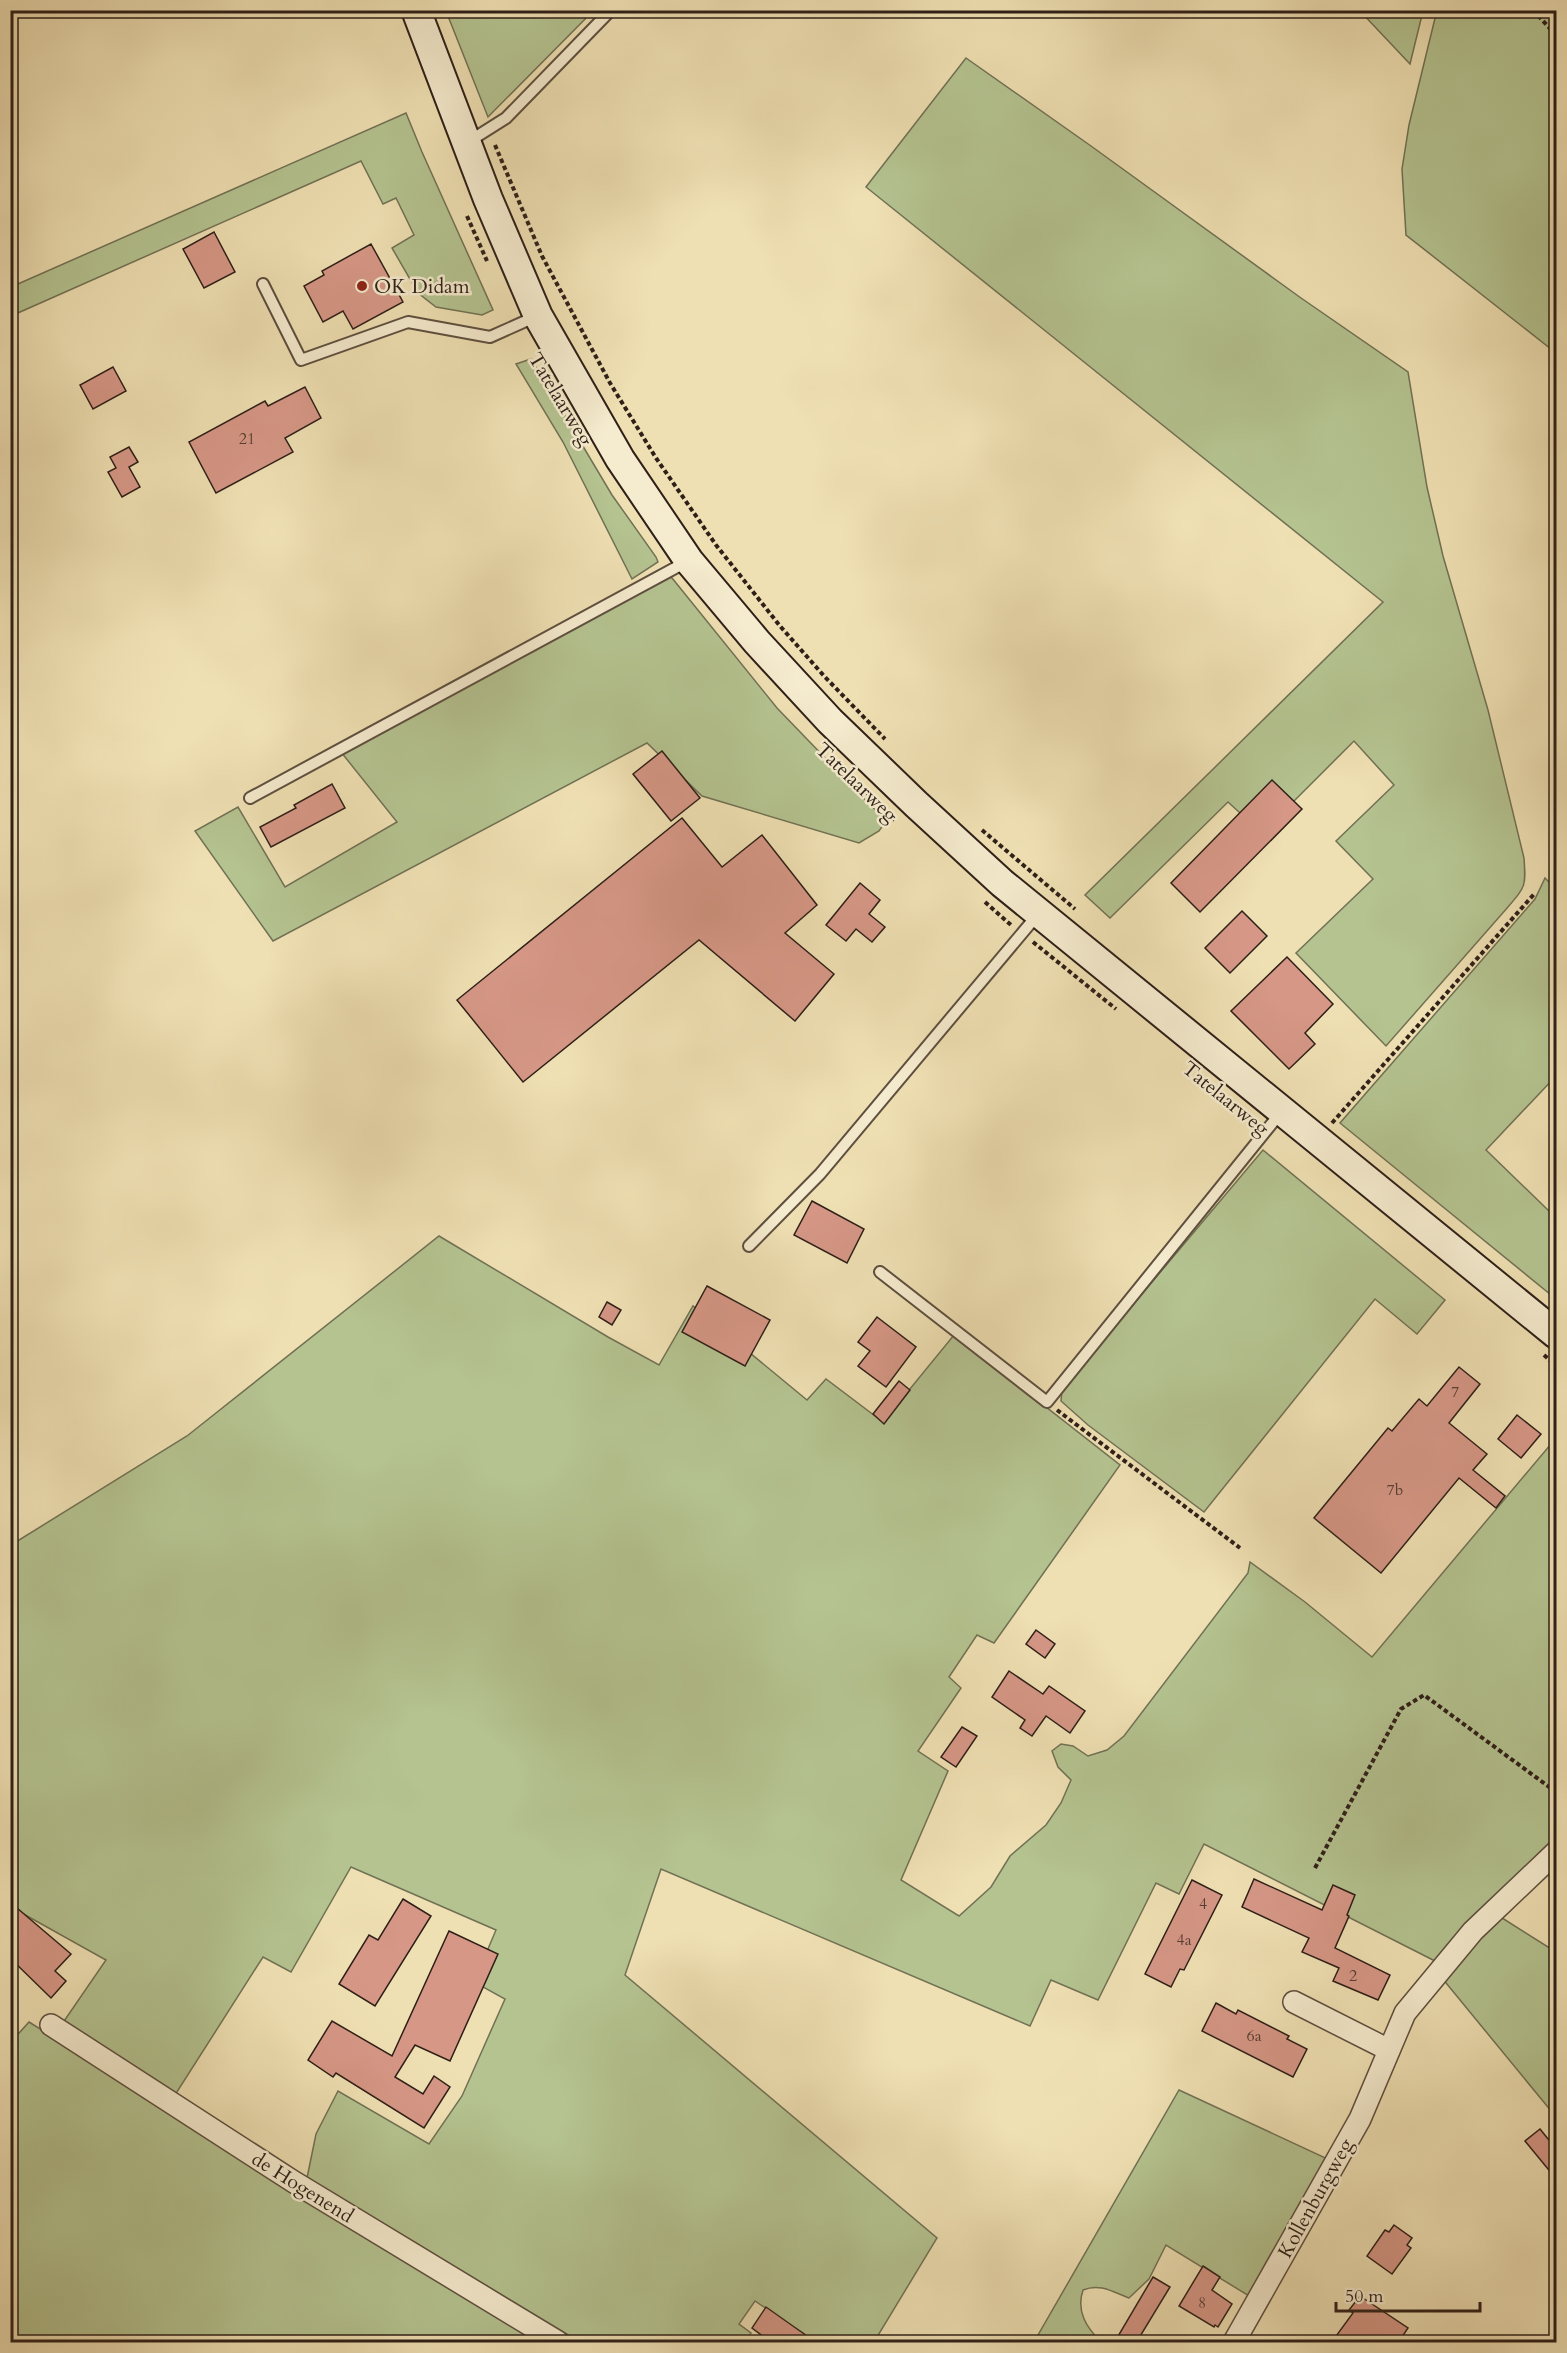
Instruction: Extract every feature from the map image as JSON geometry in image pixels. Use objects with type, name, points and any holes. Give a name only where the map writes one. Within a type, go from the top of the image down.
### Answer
[{"type":"main road","name":"Tatelaarweg","points":[[416,10],[477,136],[538,316],[620,459],[689,561],[757,642],[831,721],[1002,883],[1031,923],[1283,1111],[1547,1342]]},
{"type":"street","name":"Kollenburgweg","points":[[1234,2343],[1360,2119],[1405,2013],[1473,1931],[1557,1852]]},
{"type":"street","points":[[1294,2002],[1389,2050]]},
{"type":"street","name":"de Hogenend","points":[[51,2025],[294,2182],[558,2343]]},
{"type":"lane","points":[[477,136],[506,118],[611,10]]},
{"type":"lane","points":[[263,285],[301,360],[408,322],[490,337],[538,316]]},
{"type":"lane","points":[[250,798],[689,561]]},
{"type":"lane","points":[[749,1246],[820,1174],[1031,923]]},
{"type":"lane","points":[[880,1272],[1047,1402],[1283,1111]]},
{"type":"path","points":[[1533,10],[1557,35]]},
{"type":"path","points":[[477,136],[610,383],[656,459],[716,545],[780,626],[824,676],[887,741]]},
{"type":"path","points":[[465,209],[487,262]]},
{"type":"path","name":"Tatelaarweg","points":[[848,774],[896,820]]},
{"type":"path","points":[[979,828],[1077,911]]},
{"type":"path","points":[[1323,1118],[1331,1125],[1535,893]]},
{"type":"path","points":[[983,900],[1031,923],[1124,1015]]},
{"type":"path","points":[[1547,1342],[1557,1366]]},
{"type":"path","points":[[1047,1402],[1240,1548]]},
{"type":"path","points":[[1315,1868],[1401,1709],[1424,1695],[1557,1792]]},
{"type":"green space","points":[[1437,10],[1556,11],[1556,353],[1406,235],[1402,169],[1409,125]]},
{"type":"green space","points":[[446,11],[593,11],[488,117]]},
{"type":"green space","points":[[1360,11],[1423,11],[1410,64]]},
{"type":"green space","points":[[966,58],[1408,372],[1427,487],[1443,556],[1488,710],[1524,858],[1525,875],[1522,890],[1514,900],[1386,1046],[1296,953],[1373,879],[1336,841],[1394,785],[1354,741],[1262,833],[1228,802],[1110,918],[1085,895],[1383,602],[866,187]]},
{"type":"green space","points":[[406,113],[493,310],[482,315],[436,307],[418,293],[392,248],[414,235],[396,198],[383,204],[361,161],[11,316],[11,287]]},
{"type":"green space","points":[[531,359],[612,495],[656,557],[658,562],[632,579],[563,442],[516,364]]},
{"type":"green space","points":[[669,577],[777,708],[886,821],[879,831],[859,843],[702,796],[647,743],[273,941],[195,831],[238,807],[285,887],[397,822],[341,752]]},
{"type":"green space","points":[[1545,878],[1556,889],[1556,1076],[1486,1150],[1549,1211],[1556,1204],[1556,1299],[1340,1123],[1535,899]]},
{"type":"green space","points":[[1263,1150],[1445,1300],[1417,1334],[1375,1299],[1204,1512],[1088,1425],[1061,1401],[1062,1389]]},
{"type":"green space","points":[[439,1236],[659,1365],[693,1306],[807,1400],[826,1379],[883,1422],[954,1335],[1120,1465],[994,1643],[977,1635],[949,1677],[961,1688],[918,1751],[948,1771],[901,1880],[959,1916],[991,1887],[1010,1856],[1046,1825],[1061,1803],[1071,1780],[1058,1767],[1052,1751],[1061,1744],[1073,1746],[1088,1756],[1107,1750],[1124,1736],[1248,1573],[1250,1562],[1305,1602],[1372,1657],[1556,1438],[1556,1843],[1435,1961],[1204,1844],[1179,1894],[1156,1883],[1098,2000],[1051,1980],[1030,2026],[661,1869],[625,1975],[937,2238],[874,2342],[816,2342],[755,2301],[739,2324],[751,2333],[745,2342],[580,2342],[307,2178],[316,2134],[338,2091],[429,2144],[462,2096],[505,1999],[474,1982],[496,1930],[351,1867],[291,1972],[263,1957],[175,2095],[62,2024],[106,1960],[11,1907],[11,1545],[187,1436]]},
{"type":"green space","points":[[1499,1916],[1556,1952],[1556,2117],[1442,1978]]},
{"type":"green space","points":[[29,2022],[299,2190],[552,2342],[11,2342],[11,2042]]},
{"type":"green space","points":[[1179,2090],[1332,2161],[1254,2299],[1166,2245],[1149,2279],[1129,2298],[1101,2288],[1083,2290],[1081,2305],[1084,2318],[1101,2342],[1034,2342]]},
{"type":"building","points":[[214,232],[235,272],[204,288],[183,249]]},
{"type":"building","name":"OK Didam","points":[[371,244],[403,302],[353,329],[343,311],[323,322],[304,286],[324,275],[322,271]]},
{"type":"building","points":[[113,367],[126,391],[93,409],[80,385]]},
{"type":"building","points":[[305,387],[321,418],[285,438],[293,452],[216,493],[189,442],[265,401],[268,406]]},
{"type":"building","points":[[129,447],[138,462],[129,467],[140,487],[122,497],[108,472],[116,468],[110,457]]},
{"type":"building","points":[[662,751],[700,798],[671,821],[633,774]]},
{"type":"building","points":[[1272,780],[1302,809],[1200,912],[1171,883]]},
{"type":"building","points":[[332,784],[345,808],[271,847],[260,827],[296,808],[294,805]]},
{"type":"building","points":[[682,818],[722,867],[762,835],[817,905],[785,933],[834,974],[795,1021],[699,940],[523,1082],[457,1000]]},
{"type":"building","points":[[860,883],[880,900],[869,914],[885,927],[872,942],[856,929],[846,941],[826,925]]},
{"type":"building","points":[[1242,911],[1267,936],[1230,973],[1205,948]]},
{"type":"building","points":[[1287,957],[1333,1004],[1305,1033],[1315,1044],[1289,1069],[1231,1011]]},
{"type":"building","points":[[812,1201],[864,1229],[847,1263],[794,1235]]},
{"type":"building","points":[[707,1286],[770,1320],[745,1366],[682,1332]]},
{"type":"building","points":[[607,1302],[621,1310],[612,1325],[599,1317]]},
{"type":"building","points":[[877,1317],[916,1347],[886,1387],[858,1366],[870,1351],[858,1342]]},
{"type":"building","points":[[1459,1367],[1480,1384],[1449,1423],[1487,1454],[1473,1470],[1505,1496],[1496,1508],[1459,1478],[1381,1573],[1314,1518],[1388,1428],[1392,1431],[1419,1399],[1427,1406]]},
{"type":"building","points":[[899,1381],[910,1390],[884,1424],[873,1414]]},
{"type":"building","points":[[1517,1415],[1541,1434],[1521,1458],[1498,1439]]},
{"type":"building","points":[[1036,1630],[1055,1644],[1045,1658],[1026,1644]]},
{"type":"building","points":[[1009,1671],[1043,1694],[1049,1686],[1085,1711],[1070,1733],[1046,1716],[1032,1736],[1020,1728],[1025,1720],[992,1697]]},
{"type":"building","points":[[962,1727],[977,1736],[956,1767],[941,1757]]},
{"type":"building","points":[[1254,1879],[1322,1910],[1333,1885],[1355,1895],[1347,1915],[1349,1916],[1335,1948],[1390,1975],[1378,2000],[1333,1981],[1339,1968],[1302,1952],[1309,1938],[1242,1907]]},
{"type":"building","points":[[1192,1880],[1222,1895],[1184,1970],[1180,1969],[1171,1987],[1145,1974]]},
{"type":"building","points":[[403,1899],[431,1916],[375,2006],[339,1984],[369,1935],[378,1940]]},
{"type":"building","points":[[17,1908],[71,1954],[55,1971],[66,1981],[51,1998],[10,1958],[10,1916]]},
{"type":"building","points":[[449,1931],[498,1954],[450,2061],[415,2045],[395,2077],[423,2094],[434,2076],[450,2087],[424,2128],[336,2073],[333,2077],[308,2060],[332,2021],[392,2056]]},
{"type":"building","points":[[1216,2003],[1236,2014],[1238,2010],[1289,2036],[1287,2039],[1307,2049],[1293,2077],[1202,2031]]},
{"type":"building","points":[[1540,2129],[1557,2150],[1557,2180],[1525,2141]]},
{"type":"building","points":[[1394,2225],[1412,2238],[1407,2245],[1411,2248],[1392,2274],[1367,2256],[1385,2230],[1389,2232]]},
{"type":"building","points":[[1203,2266],[1220,2277],[1212,2290],[1232,2304],[1218,2327],[1215,2325],[1214,2327],[1179,2306]]},
{"type":"building","points":[[1153,2277],[1170,2287],[1136,2343],[1114,2343]]},
{"type":"building","points":[[1360,2296],[1408,2328],[1398,2343],[1331,2343],[1353,2313],[1349,2310]]},
{"type":"building","points":[[766,2307],[817,2343],[772,2343],[752,2328]]},
{"type":"place","name":"OK Didam","points":[[362,286]]}]
